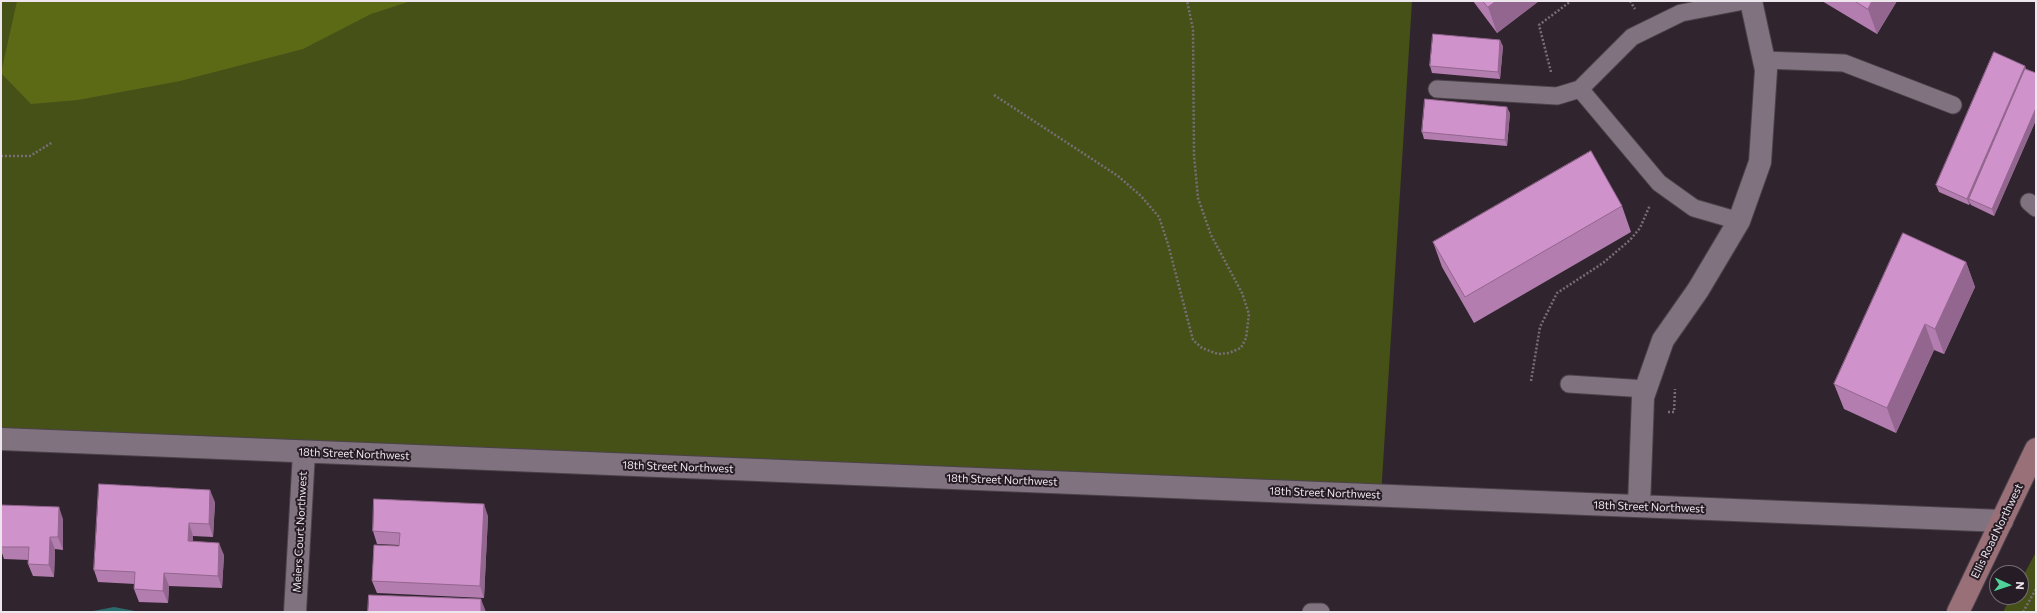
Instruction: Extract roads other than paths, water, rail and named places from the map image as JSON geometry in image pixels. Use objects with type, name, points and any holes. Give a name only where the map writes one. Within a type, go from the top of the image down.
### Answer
[{"type":"street","points":[[1639,506],[1643,397],[1663,340],[1698,290],[1739,221],[1760,162],[1766,70],[1751,1]]},
{"type":"street","name":"18th Street Northwest","points":[[1,439],[2002,522]]},
{"type":"street","name":"Ellis Road Northwest","points":[[1958,612],[2036,449]]},
{"type":"street","name":"Meiers Court Northwest","points":[[295,612],[304,452]]},
{"type":"lane","points":[[1437,89],[1557,96],[1580,89],[1632,38],[1681,13],[1744,1]]},
{"type":"lane","points":[[1764,60],[1844,63],[1953,105]]},
{"type":"lane","points":[[1580,89],[1659,183],[1694,208],[1739,221]]},
{"type":"lane","points":[[1569,384],[1646,389]]},
{"type":"lane","points":[[1311,612],[1321,612]]},
{"type":"water","points":[[114,607],[140,612],[88,612]]}]
